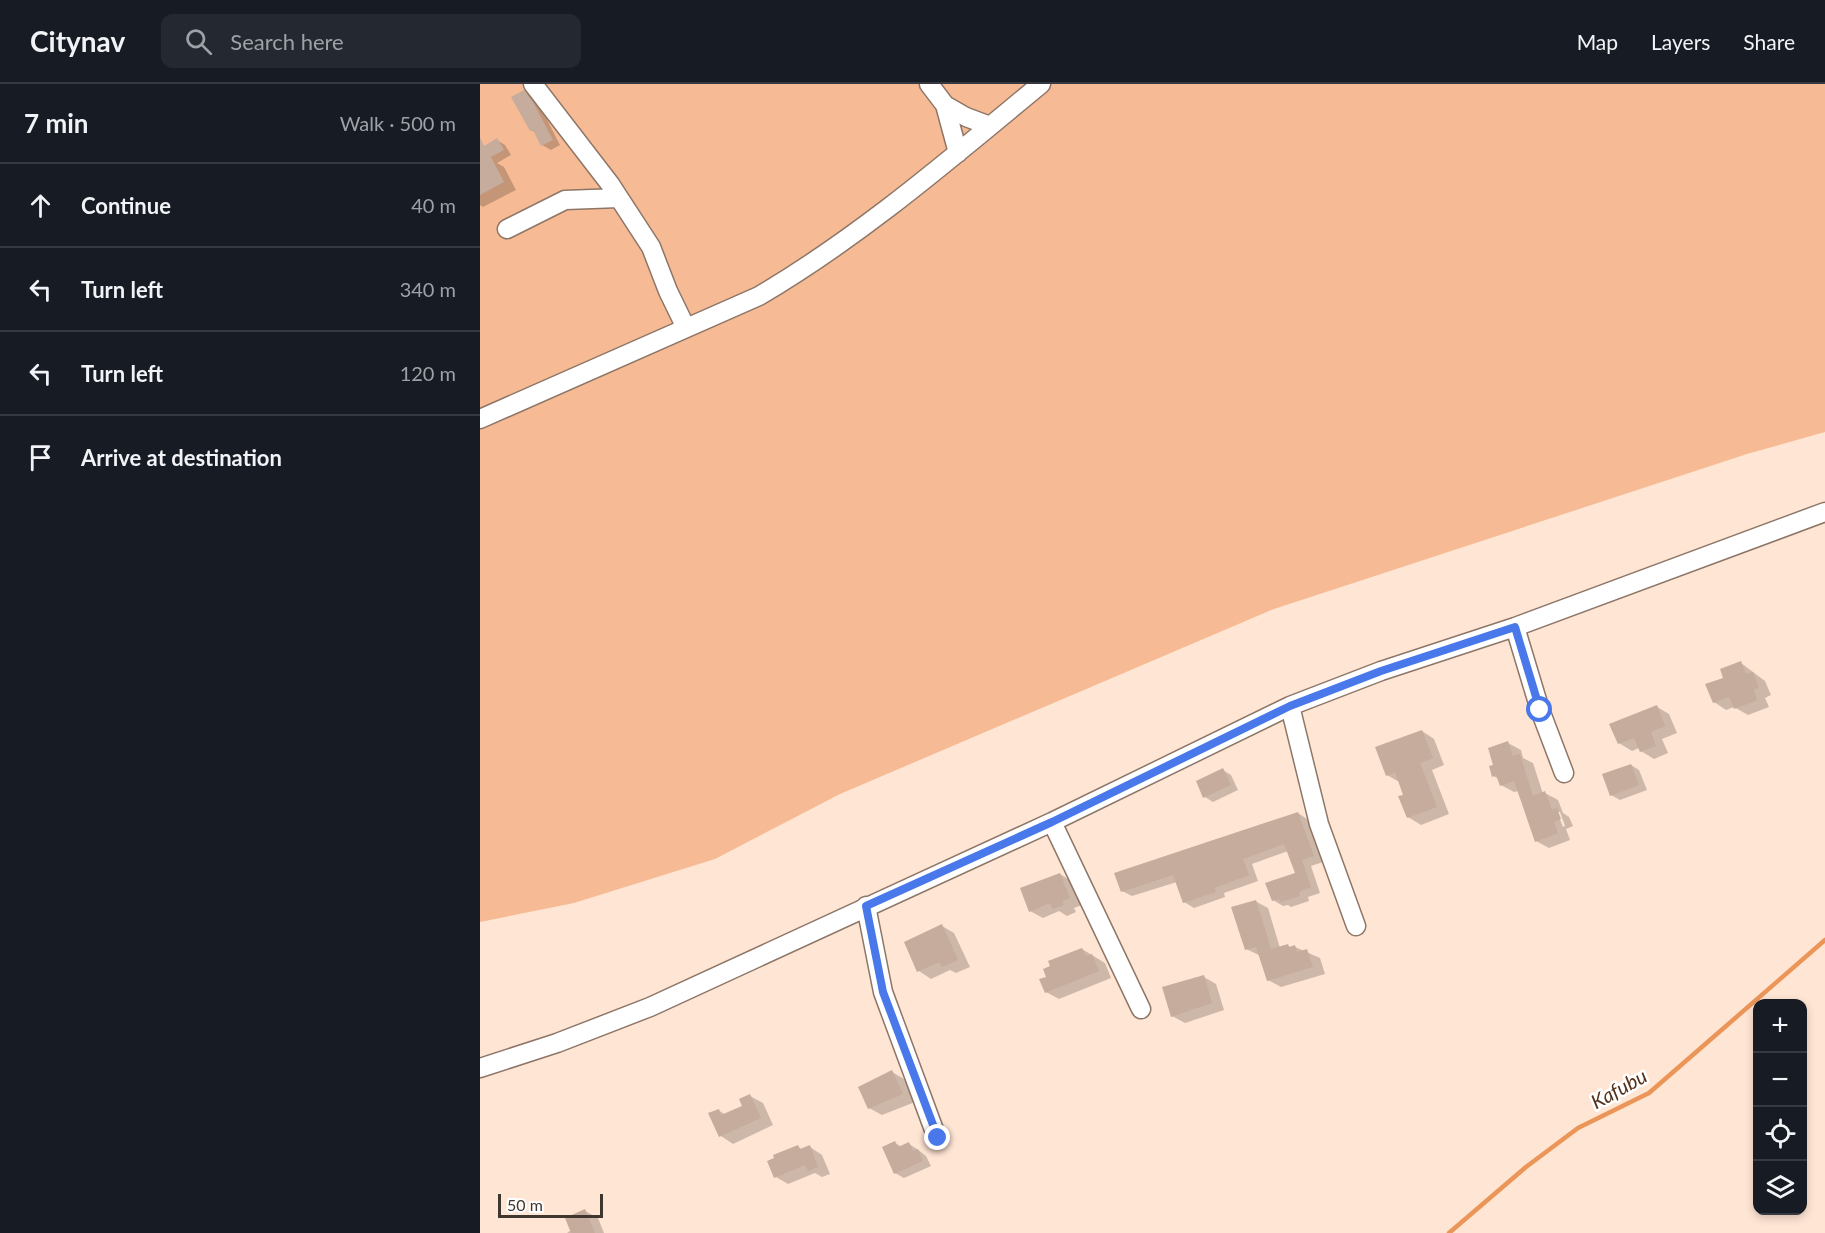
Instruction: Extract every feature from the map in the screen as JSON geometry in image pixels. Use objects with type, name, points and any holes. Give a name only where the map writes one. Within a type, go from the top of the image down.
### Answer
[{"type":"street","points":[[533,84],[572,133],[651,247],[668,291],[686,328]]},
{"type":"street","points":[[929,84],[945,105],[958,153]]},
{"type":"street","points":[[480,419],[759,296],[800,272],[905,196],[1041,84]]},
{"type":"street","points":[[945,105],[966,117],[990,126]]},
{"type":"street","points":[[507,229],[565,200],[619,198]]},
{"type":"street","points":[[480,1068],[557,1043],[650,1007],[1052,822],[1290,706],[1381,671],[1515,627],[1825,512]]},
{"type":"street","points":[[1515,627],[1540,710],[1564,774]]},
{"type":"street","points":[[1290,706],[1319,824],[1356,926]]},
{"type":"street","points":[[1052,822],[1141,1009]]},
{"type":"street","points":[[866,906],[883,992],[938,1138]]},
{"type":"shaded area","points":[[480,84],[1825,84],[1825,432],[1747,454],[1274,609],[840,794],[715,859],[574,903],[480,922]]},
{"type":"building","points":[[524,90],[553,140],[541,146],[511,97]]},
{"type":"building","points":[[480,137],[484,146],[497,138],[504,150],[491,157],[504,182],[480,195]]},
{"type":"building","points":[[1741,661],[1746,674],[1753,672],[1759,688],[1754,690],[1757,700],[1734,709],[1729,697],[1713,703],[1705,684],[1723,678],[1720,669]]},
{"type":"building","points":[[1657,705],[1665,726],[1651,732],[1656,746],[1640,752],[1634,738],[1618,744],[1609,724]]},
{"type":"building","points":[[1422,730],[1433,758],[1420,763],[1437,807],[1407,818],[1398,796],[1403,795],[1395,772],[1386,776],[1375,747]]},
{"type":"building","points":[[1508,741],[1513,756],[1520,754],[1533,796],[1545,791],[1552,810],[1557,808],[1561,819],[1554,822],[1558,833],[1535,842],[1514,781],[1500,786],[1496,775],[1492,777],[1489,766],[1493,765],[1488,748]]},
{"type":"building","points":[[1631,764],[1639,785],[1610,796],[1602,774]]},
{"type":"building","points":[[1223,768],[1231,785],[1203,798],[1196,781]]},
{"type":"building","points":[[1298,812],[1314,856],[1302,860],[1311,887],[1299,892],[1300,896],[1280,902],[1279,899],[1272,901],[1265,883],[1295,873],[1284,844],[1243,859],[1249,875],[1215,888],[1216,892],[1183,903],[1173,875],[1121,892],[1114,873]]},
{"type":"building","points":[[1060,873],[1070,898],[1062,901],[1064,905],[1053,909],[1050,903],[1029,912],[1020,888]]},
{"type":"building","points":[[1256,900],[1271,949],[1288,944],[1289,947],[1295,945],[1297,952],[1307,949],[1313,967],[1267,981],[1256,947],[1245,950],[1231,907]]},
{"type":"building","points":[[942,924],[958,960],[942,967],[939,962],[917,972],[904,942]]},
{"type":"building","points":[[1082,948],[1086,956],[1092,954],[1099,971],[1045,993],[1039,979],[1046,977],[1043,969],[1050,966],[1048,961]]},
{"type":"building","points":[[1204,975],[1212,1003],[1171,1017],[1162,987]]},
{"type":"building","points":[[892,1070],[903,1094],[868,1109],[858,1087]]},
{"type":"building","points":[[750,1094],[761,1118],[719,1137],[708,1113],[719,1109],[721,1115],[742,1106],[739,1099]]},
{"type":"building","points":[[895,1141],[898,1147],[909,1142],[913,1151],[918,1149],[923,1161],[894,1174],[882,1147]]},
{"type":"building","points":[[798,1145],[800,1149],[810,1145],[818,1167],[808,1171],[805,1165],[774,1178],[767,1161],[774,1158],[773,1155]]},
{"type":"building","points":[[585,1209],[595,1233],[571,1233],[565,1218]]},
{"type":"waterway","name":"Kafubu","points":[[1449,1233],[1526,1167],[1578,1128],[1649,1093],[1825,940]]},
{"type":"route","points":[[938,1138],[883,992],[866,906],[1052,822],[1290,706],[1381,671],[1515,627],[1540,710]]}]
